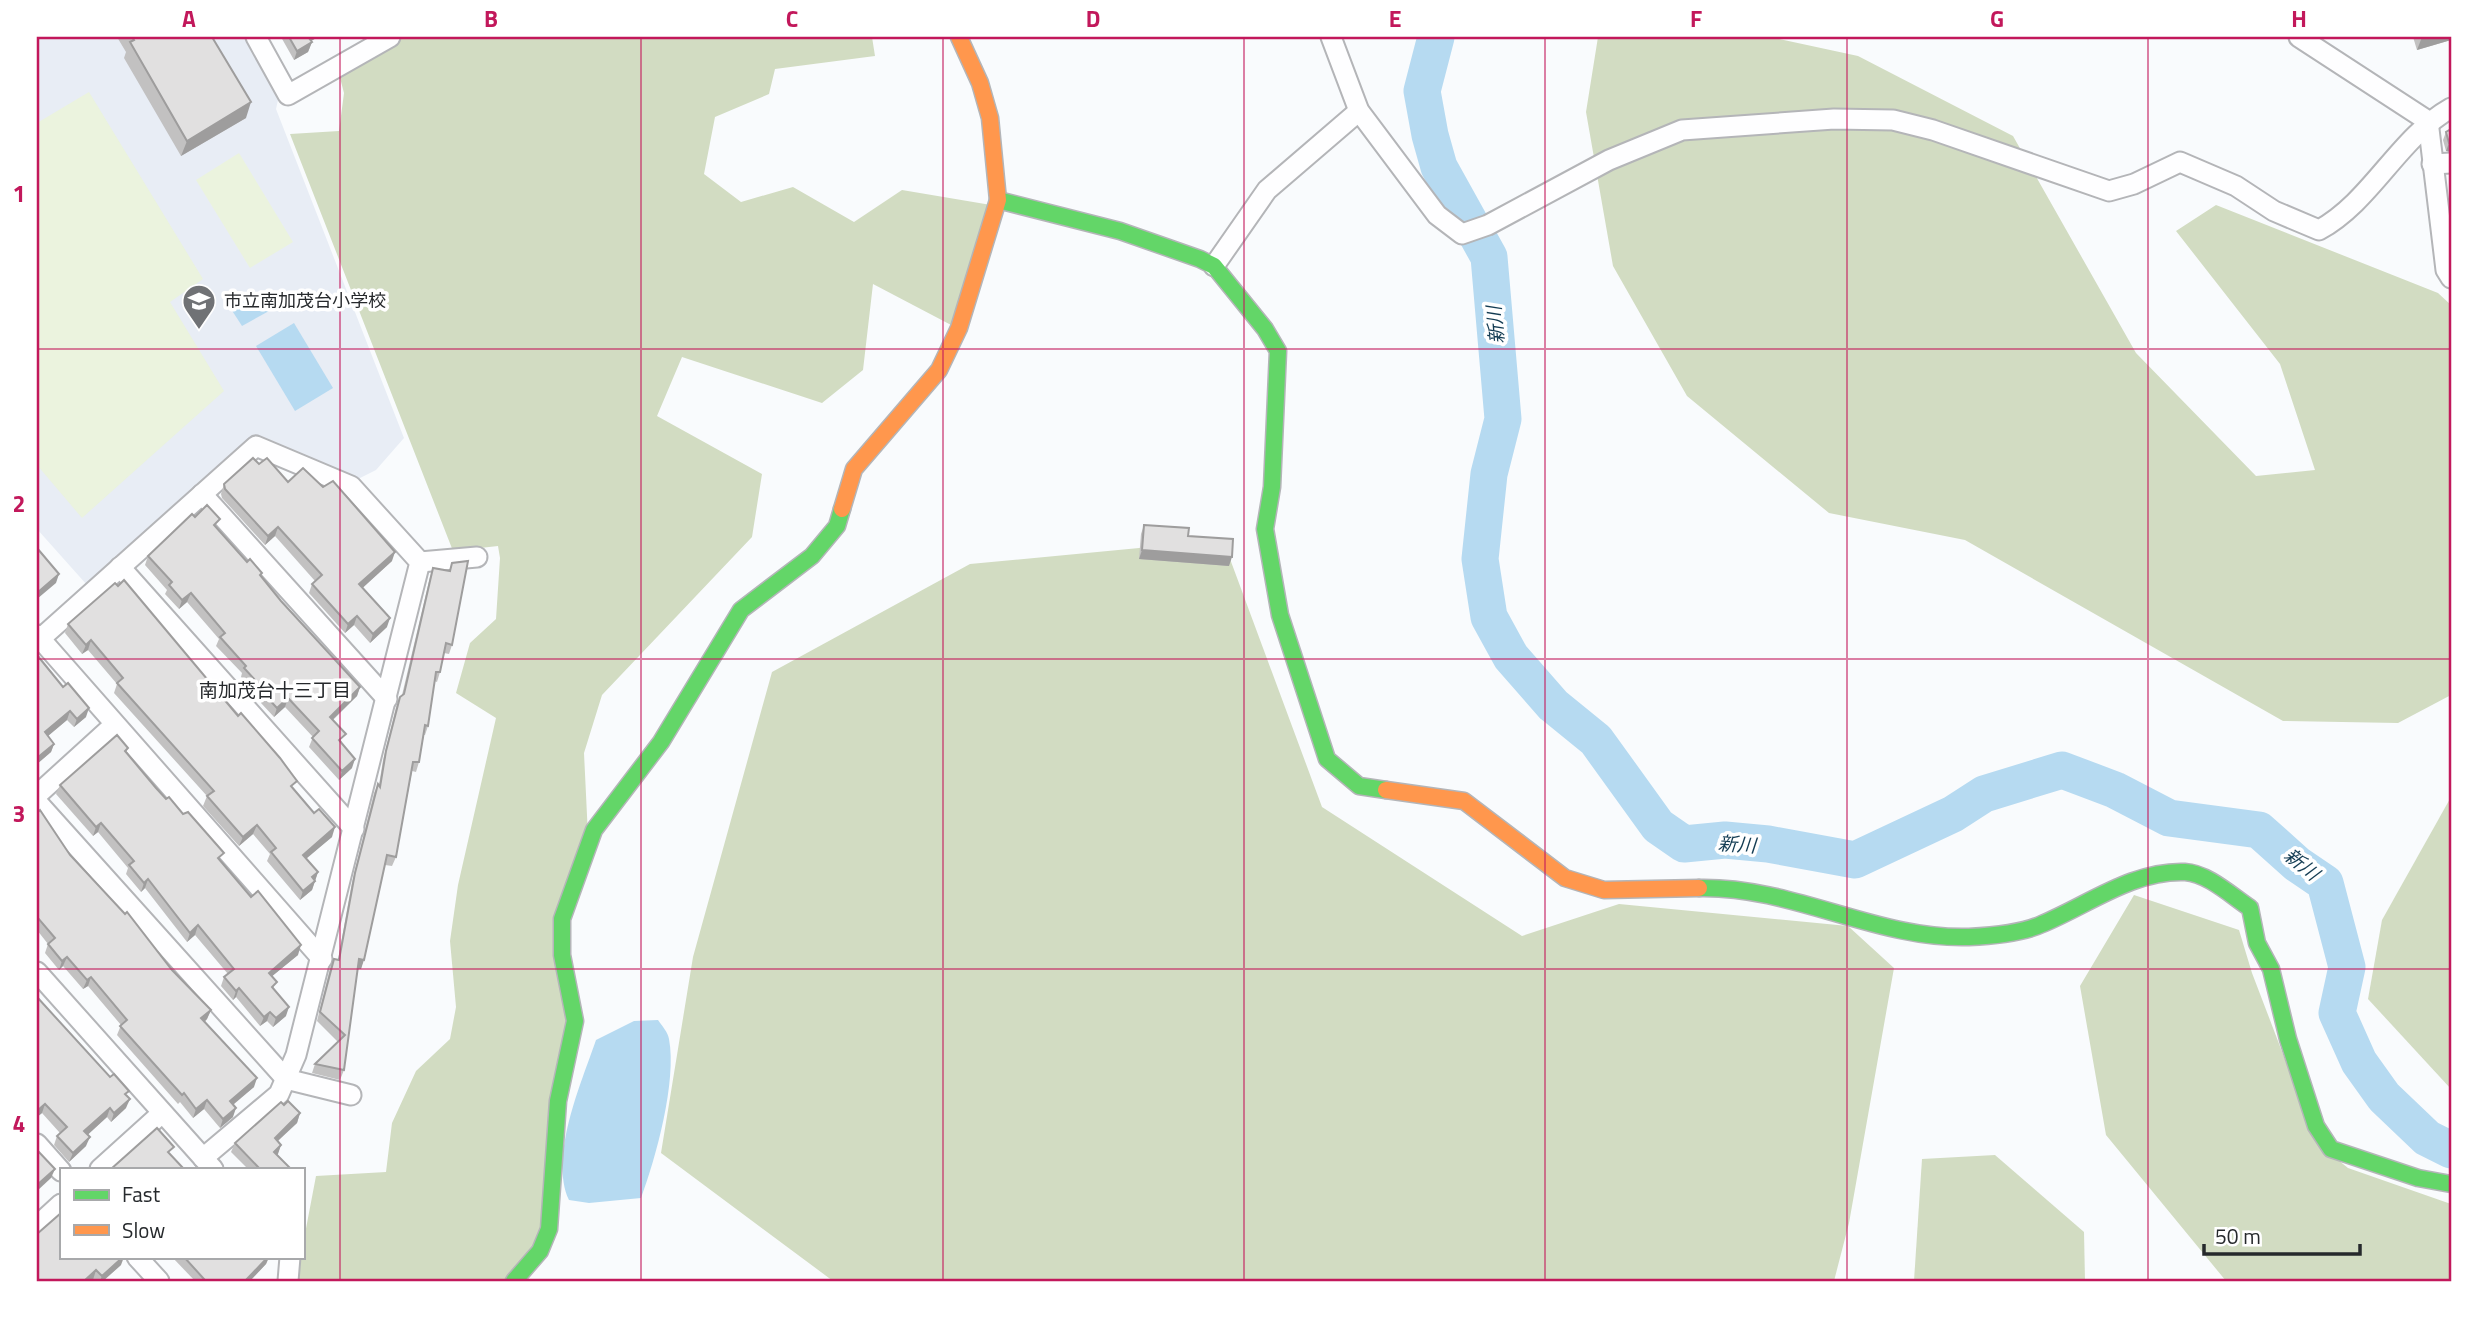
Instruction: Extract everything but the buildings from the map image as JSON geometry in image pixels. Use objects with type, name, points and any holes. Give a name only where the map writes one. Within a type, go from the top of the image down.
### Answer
[{"type":"street","points":[[256,37],[288,96],[390,37]]},
{"type":"street","points":[[514,1281],[540,1251],[549,1229],[558,1101],[575,1021],[562,955],[562,919],[594,830],[662,742],[741,610],[812,556],[837,526],[854,469],[939,370],[959,328],[998,200],[990,118],[980,83],[959,37]]},
{"type":"street","points":[[1331,37],[1359,111],[1437,215],[1462,234],[1488,225],[1608,160],[1682,130],[1834,119],[1893,120],[1933,130],[2109,191],[2134,184],[2180,162],[2236,186],[2274,211],[2319,230],[2340,218],[2428,121],[2451,108]]},
{"type":"street","points":[[2299,37],[2428,121],[2442,164],[2446,270],[2451,278]]},
{"type":"street","points":[[1214,266],[1267,190],[1359,111]]},
{"type":"street","points":[[998,200],[1171,246],[1214,266],[1265,329],[1278,351],[1272,488],[1265,529],[1280,615],[1327,759],[1359,786],[1464,801],[1565,878],[1604,890],[1734,887],[1787,897],[1907,932],[1969,937],[2039,926],[2133,880],[2187,872],[2212,883],[2250,908],[2257,943],[2271,969],[2288,1039],[2316,1126],[2331,1149],[2394,1171],[2451,1184]]},
{"type":"street","points":[[322,959],[38,637],[256,446],[351,486],[420,562]]},
{"type":"street","points":[[202,494],[387,699]]},
{"type":"street","points":[[420,562],[477,557]]},
{"type":"street","points":[[37,972],[208,1164],[279,1094],[286,1079],[322,959],[420,562]]},
{"type":"street","points":[[120,567],[354,829]]},
{"type":"street","points":[[37,795],[114,725]]},
{"type":"street","points":[[37,802],[286,1079],[351,1095]]},
{"type":"street","points":[[101,1168],[162,1112]]},
{"type":"street","points":[[37,1144],[60,1170]]},
{"type":"street","points":[[37,1226],[60,1205]]},
{"type":"street","points":[[288,1281],[290,1258]]},
{"type":"shaded area","name":"市立南加茂台小学校","points":[[37,37],[245,37],[278,100],[276,109],[404,438],[376,470],[358,479],[255,435],[87,585],[37,529]]},
{"type":"green space","points":[[403,37],[872,37],[875,56],[775,69],[769,94],[715,117],[704,174],[741,202],[793,187],[854,222],[902,190],[991,205],[953,326],[873,284],[863,370],[822,403],[682,357],[657,416],[762,474],[752,537],[602,695],[584,753],[588,836],[569,886],[571,1016],[544,1232],[509,1281],[296,1281],[300,1258],[304,1258],[304,1239],[316,1176],[386,1172],[392,1123],[416,1071],[450,1039],[456,1007],[450,941],[458,885],[496,718],[456,693],[470,643],[496,619],[500,558],[498,546],[453,551],[290,134],[339,131],[344,93],[339,74]]},
{"type":"green space","points":[[1598,37],[1770,37],[1858,56],[2013,136],[2136,353],[2256,476],[2315,470],[2280,364],[2176,231],[2216,205],[2438,293],[2451,305],[2451,695],[2398,723],[2283,721],[1965,540],[1829,513],[1687,396],[1613,266],[1586,112]]},
{"type":"green space","points":[[89,92],[203,279],[170,302],[224,391],[82,518],[37,465],[37,123]]},
{"type":"green space","points":[[239,153],[293,242],[250,268],[196,180]]},
{"type":"green space","points":[[1223,540],[1322,807],[1522,936],[1619,904],[1848,926],[1894,968],[1849,1223],[1834,1281],[833,1281],[661,1153],[693,957],[772,672],[970,564]]},
{"type":"green space","points":[[2451,797],[2451,1089],[2368,999],[2382,920]]},
{"type":"green space","points":[[2134,895],[2239,930],[2252,973],[2317,1143],[2348,1168],[2451,1204],[2451,1281],[2226,1281],[2106,1135],[2080,986]]},
{"type":"green space","points":[[1995,1155],[2084,1232],[2085,1281],[1914,1281],[1922,1159]]},
{"type":"water","points":[[259,294],[269,311],[242,326],[231,309]]},
{"type":"water","points":[[294,323],[333,388],[295,411],[256,346]]},
{"type":"water","points":[[658,1020],[669,1039],[671,1056],[668,1097],[659,1141],[641,1198],[589,1203],[569,1200],[564,1182],[565,1142],[569,1120],[596,1040],[634,1021]]},
{"type":"waterway","name":"新川","points":[[1436,37],[1422,91],[1430,135],[1439,167],[1489,257],[1503,419],[1489,474],[1480,559],[1489,617],[1511,657],[1553,705],[1596,740],[1658,826],[1684,844],[1725,840],[1768,844],[1855,860],[1953,814],[1984,794],[2062,770],[2115,790],[2169,818],[2259,830],[2297,864],[2325,883],[2347,967],[2337,1013],[2359,1062],[2384,1097],[2427,1138],[2451,1150]]},
{"type":"traffic: fast","points":[[998,200],[1120,231],[1200,259],[1214,266],[1265,329],[1278,351],[1272,487],[1265,529],[1280,615],[1327,759],[1359,786],[1386,790]]},
{"type":"traffic: fast","points":[[514,1281],[540,1251],[549,1229],[558,1101],[575,1021],[562,955],[562,919],[594,830],[661,742],[741,610],[812,556],[837,526],[842,509]]},
{"type":"traffic: fast","points":[[1699,888],[1768,895],[1901,930],[1935,936],[1969,937],[2026,930],[2111,890],[2147,877],[2185,872],[2202,876],[2250,908],[2257,943],[2271,969],[2288,1039],[2316,1126],[2331,1149],[2418,1178],[2451,1184]]},
{"type":"traffic: slow","points":[[842,509],[854,469],[939,370],[959,328],[998,200],[990,118],[980,83],[959,37]]},
{"type":"traffic: slow","points":[[1386,790],[1464,801],[1565,878],[1604,890],[1699,888]]},
{"type":"place","name":"市立南加茂台小学校","points":[[199,331]]},
{"type":"district","name":"南加茂台十三丁目","points":[[275,690]]}]
